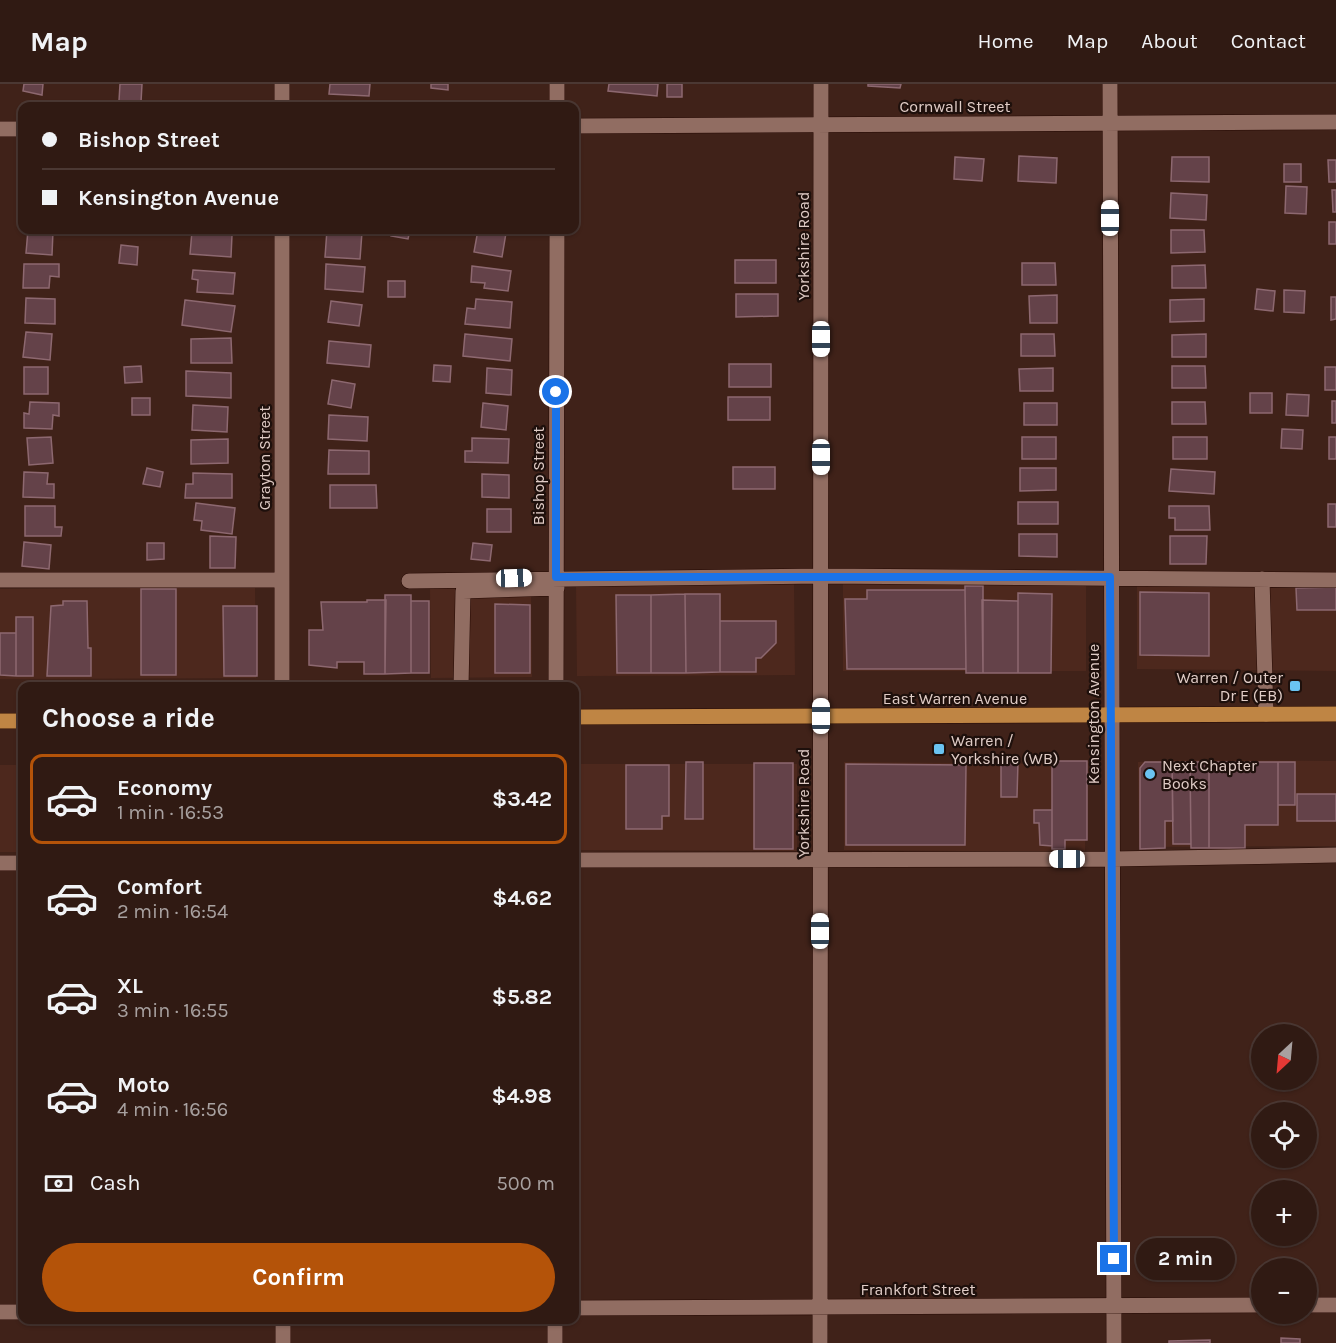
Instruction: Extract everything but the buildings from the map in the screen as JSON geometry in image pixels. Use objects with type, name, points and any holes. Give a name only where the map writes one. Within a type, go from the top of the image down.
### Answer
[{"type":"main road","name":"East Warren Avenue","points":[[579,717],[1336,714]]},
{"type":"main road","points":[[0,721],[18,721]]},
{"type":"street","points":[[282,84],[282,102]]},
{"type":"street","points":[[557,84],[557,102]]},
{"type":"street","name":"Yorkshire Road","points":[[820,1343],[821,84]]},
{"type":"street","name":"Kensington Avenue","points":[[1110,84],[1114,1343]]},
{"type":"street","name":"Cornwall Street","points":[[579,126],[1336,122]]},
{"type":"street","points":[[0,129],[18,129]]},
{"type":"street","name":"Grayton Street","points":[[282,234],[282,682]]},
{"type":"street","name":"Bishop Street","points":[[556,682],[557,234]]},
{"type":"street","points":[[409,581],[556,583],[821,576],[1336,580]]},
{"type":"street","points":[[1262,579],[1266,714]]},
{"type":"street","points":[[0,580],[282,580]]},
{"type":"street","points":[[461,682],[463,591],[556,583]]},
{"type":"street","points":[[579,860],[1112,859],[1336,855]]},
{"type":"street","points":[[0,862],[18,862]]},
{"type":"street","name":"Frankfort Street","points":[[579,1308],[1251,1305]]},
{"type":"street","points":[[1317,1305],[1336,1305]]},
{"type":"street","points":[[0,1312],[18,1312]]},
{"type":"street","points":[[283,1324],[283,1343]]},
{"type":"street","points":[[555,1324],[555,1343]]},
{"type":"shaded area","points":[[1137,583],[1336,586],[1336,671],[1137,669]]},
{"type":"shaded area","points":[[794,584],[795,675],[577,676],[576,585]]},
{"type":"shaded area","points":[[843,584],[1086,584],[1086,671],[843,671]]},
{"type":"shaded area","points":[[255,587],[256,678],[0,679],[0,589]]},
{"type":"shaded area","points":[[531,587],[532,677],[431,678],[430,588]]},
{"type":"shaded area","points":[[1172,760],[1336,761],[1336,846],[1139,847],[1138,762]]},
{"type":"shaded area","points":[[844,762],[1086,764],[1085,852],[844,850]]},
{"type":"shaded area","points":[[579,764],[797,764],[797,851],[579,850]]},
{"type":"shaded area","points":[[0,765],[18,765],[18,852],[0,852]]},
{"type":"place","name":"Warren / Outer Dr E (EB)","points":[[1295,686]]},
{"type":"place","name":"Warren / Yorkshire (WB)","points":[[939,749]]},
{"type":"place","name":"Next Chapter Books","points":[[1150,774]]},
{"type":"route","points":[[556,392],[556,577],[1110,577],[1114,1259]]}]
